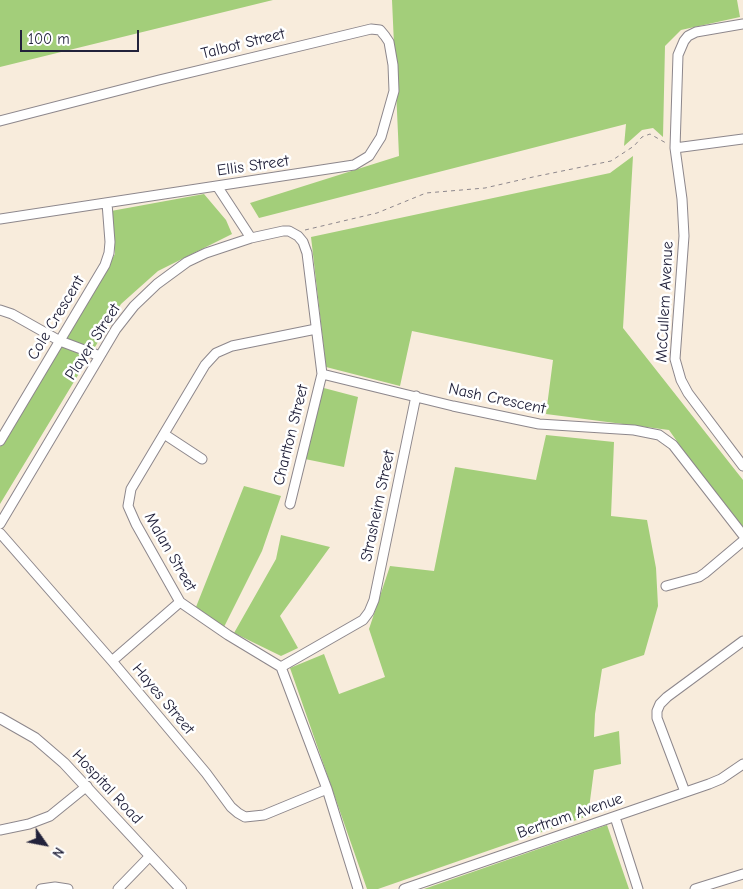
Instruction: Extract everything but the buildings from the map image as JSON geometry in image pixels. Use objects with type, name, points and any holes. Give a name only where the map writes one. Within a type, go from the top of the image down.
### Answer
[{"type":"main road","name":"Hospital Road","points":[[0,718],[35,738],[52,751],[87,786],[181,889]]},
{"type":"street","name":"McCullem Avenue","points":[[743,24],[696,32],[688,36],[684,41],[678,55],[677,64],[675,148],[684,222],[675,359],[677,370],[680,380],[688,392],[743,466]]},
{"type":"street","name":"Talbot Street","points":[[0,121],[159,80],[376,29]]},
{"type":"street","name":"Ellis Street","points":[[0,219],[354,165],[369,156],[375,149],[381,137],[394,91],[393,65],[389,42],[382,32],[376,29]]},
{"type":"street","points":[[675,148],[743,139]]},
{"type":"street","points":[[217,186],[251,238]]},
{"type":"street","name":"Cole Crescent","points":[[0,441],[101,273],[107,259],[110,242],[107,203]]},
{"type":"street","name":"Player Street","points":[[0,524],[116,329],[134,306],[157,284],[187,262],[206,253],[251,238],[283,231],[294,233]]},
{"type":"street","points":[[294,233],[303,242],[308,253],[322,374]]},
{"type":"street","points":[[0,310],[12,314],[60,342],[100,356]]},
{"type":"street","name":"Malan Street","points":[[281,667],[228,635],[180,602],[136,524],[128,506],[131,489],[205,366],[216,353],[232,346],[316,329]]},
{"type":"street","name":"Nash Crescent","points":[[322,374],[453,406],[539,424],[634,430],[659,435],[673,445],[743,536]]},
{"type":"street","name":"Charlton Street","points":[[290,504],[322,374]]},
{"type":"street","name":"Strasheim Street","points":[[281,667],[363,620],[374,600],[416,396]]},
{"type":"street","points":[[164,434],[202,459]]},
{"type":"street","name":"Hayes Street","points":[[0,533],[112,661],[206,773],[231,807],[238,813],[245,816],[264,815],[328,789]]},
{"type":"street","points":[[666,586],[705,573],[743,541]]},
{"type":"street","points":[[112,661],[180,602]]},
{"type":"street","points":[[685,792],[657,718],[657,711],[667,696],[743,641]]},
{"type":"street","points":[[281,667],[328,789],[358,889]]},
{"type":"street","name":"Bertram Avenue","points":[[404,889],[721,779],[743,764]]},
{"type":"street","points":[[0,830],[30,824],[50,816],[87,786]]},
{"type":"street","points":[[615,817],[638,889]]},
{"type":"street","points":[[118,889],[150,856]]},
{"type":"street","points":[[695,889],[743,874]]},
{"type":"street","points":[[40,889],[55,887],[68,889]]},
{"type":"path","points":[[294,233],[377,213],[426,194],[485,188],[611,162],[634,146],[642,137],[650,134],[675,148]]},
{"type":"green space","points":[[0,0],[273,0],[0,67]]},
{"type":"green space","points":[[392,0],[737,0],[740,17],[681,30],[665,46],[663,137],[653,128],[642,130],[624,146],[626,124],[259,218],[250,203],[399,156]]},
{"type":"green space","points":[[633,156],[623,328],[743,480],[743,528],[738,528],[669,430],[546,414],[553,360],[412,331],[400,386],[326,367],[311,237],[610,173]]},
{"type":"green space","points":[[204,194],[226,220],[232,234],[158,271],[121,304],[0,504],[0,447],[115,254],[111,211]]},
{"type":"green space","points":[[320,387],[358,397],[344,467],[305,459]]},
{"type":"green space","points":[[546,435],[614,442],[611,516],[647,520],[656,568],[658,606],[644,655],[602,669],[595,714],[594,737],[619,731],[621,764],[594,770],[588,816],[378,889],[367,889],[290,668],[324,654],[339,694],[385,677],[369,629],[390,566],[434,571],[455,467],[536,480]]},
{"type":"green space","points":[[244,486],[281,496],[262,551],[224,627],[196,607]]},
{"type":"green space","points":[[281,535],[330,547],[280,616],[298,648],[281,656],[234,633],[276,559]]},
{"type":"green space","points":[[607,825],[629,889],[424,889]]}]
